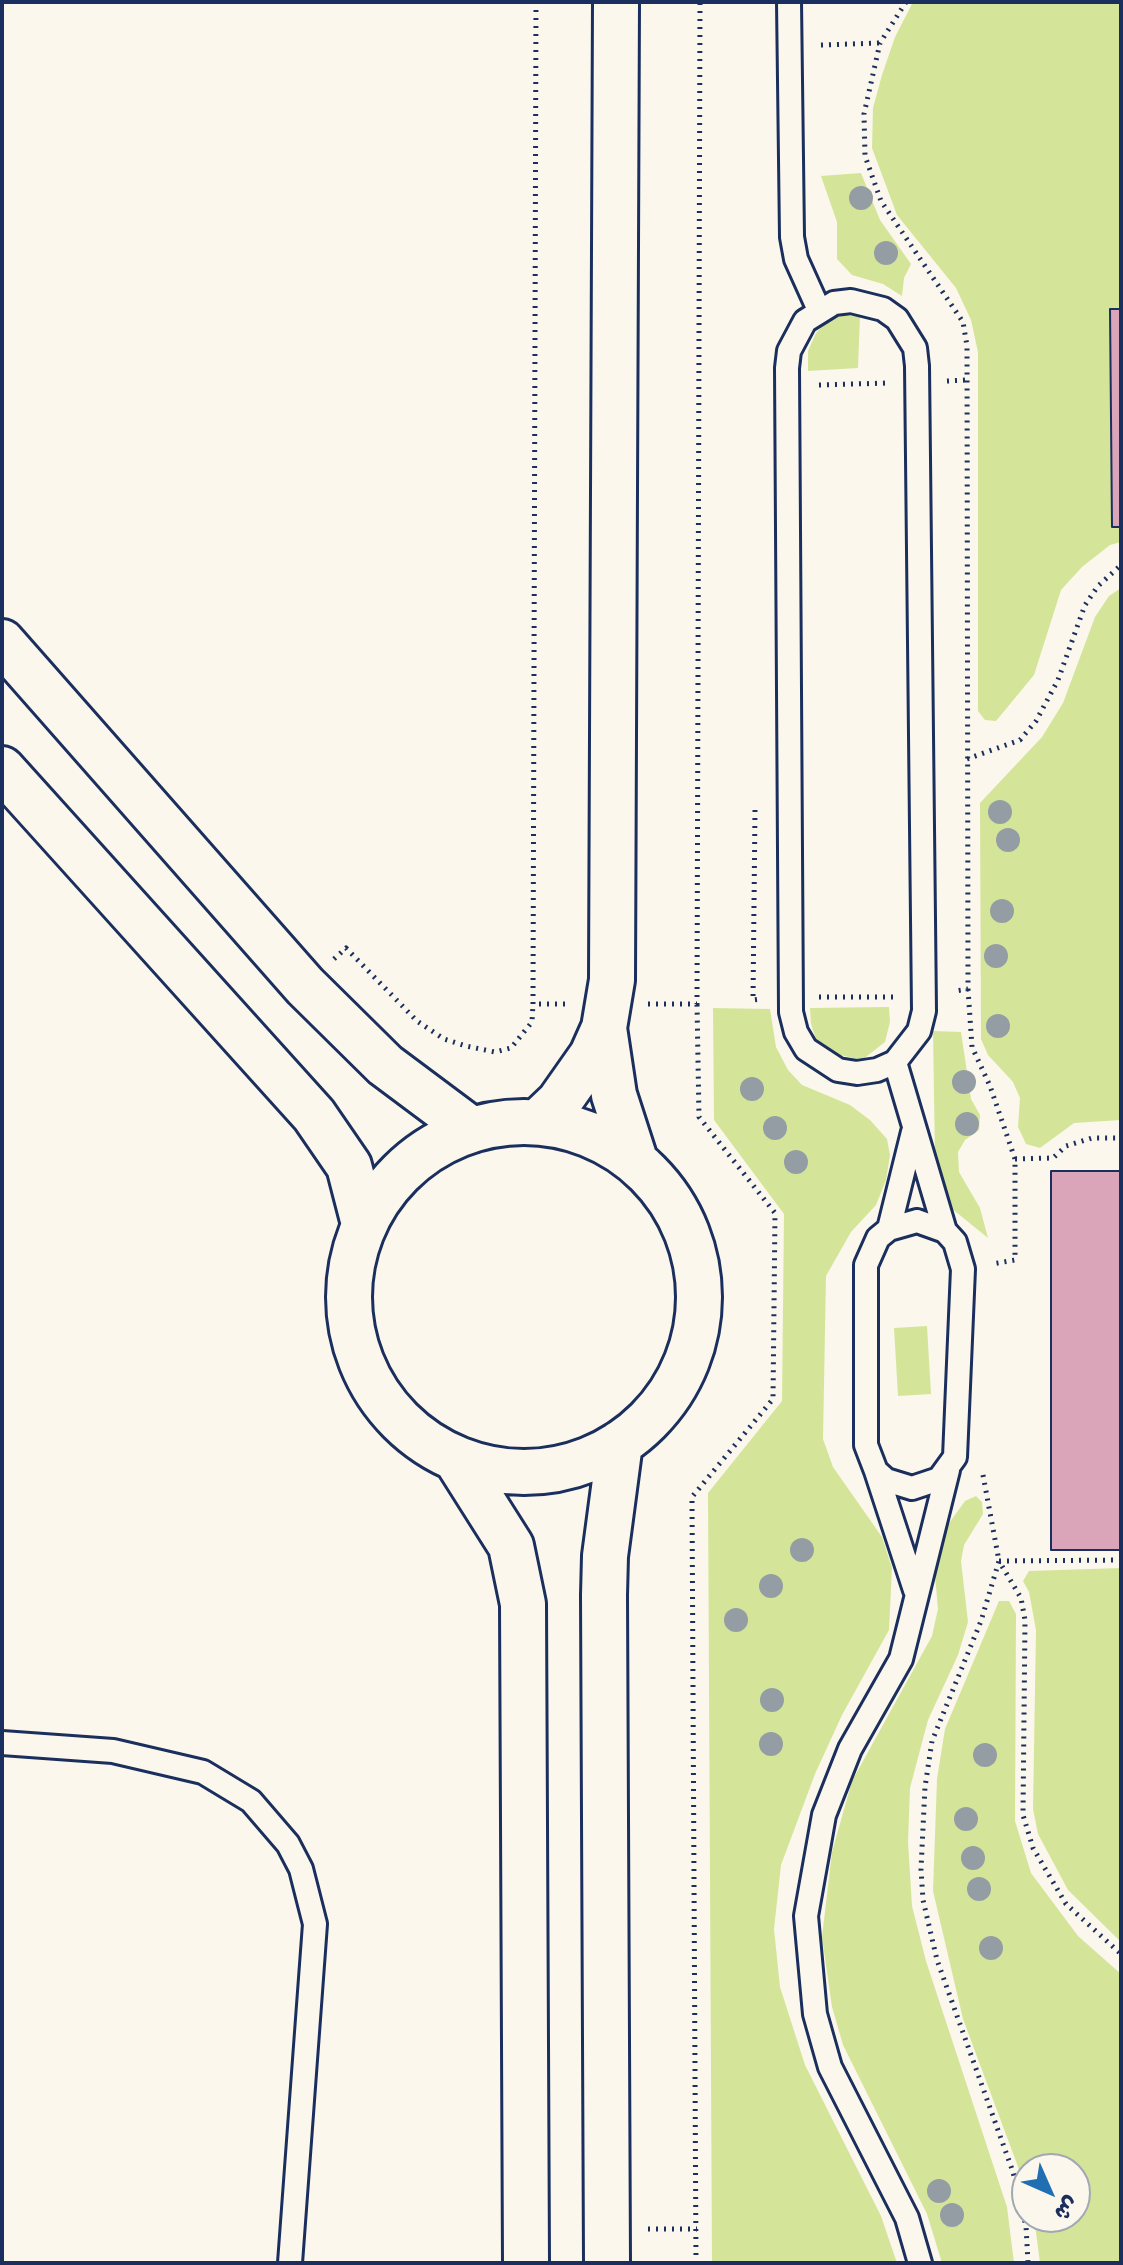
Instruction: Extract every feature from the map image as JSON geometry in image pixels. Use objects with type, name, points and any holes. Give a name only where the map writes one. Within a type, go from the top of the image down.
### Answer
[{"type":"street","points":[[616,2],[614,935],[606,1016],[614,1095],[635,1160]]},
{"type":"street","points":[[2,642],[305,986],[385,1065],[472,1130]]},
{"type":"street","points":[[2,769],[314,1115],[349,1166],[364,1224]]},
{"type":"street","points":[[538,1122],[577,1079],[606,1016]]},
{"type":"street","points":[[511,1121],[538,1122],[590,1133],[635,1160],[674,1204],[687,1231],[696,1260],[699,1304],[691,1349],[680,1376],[644,1425],[595,1457],[540,1471],[512,1472],[456,1459],[433,1448],[393,1415],[365,1372],[350,1324],[348,1299],[355,1248],[364,1224],[393,1179],[413,1161],[435,1145],[472,1130],[511,1121]]},
{"type":"street","points":[[607,2263],[604,1595],[605,1556],[620,1443]]},
{"type":"street","points":[[456,1459],[511,1546],[523,1604],[526,2263]]},
{"type":"lane","points":[[789,2],[792,237],[796,259],[819,310]]},
{"type":"lane","points":[[851,301],[883,309],[897,319],[915,348],[916,382],[924,997],[919,1031],[895,1062],[877,1070],[857,1073],[838,1070],[806,1049],[796,1032],[792,997],[787,387],[792,343],[805,321],[819,310],[851,301]]},
{"type":"lane","points":[[895,1062],[913,1132],[945,1231],[955,1242],[963,1269],[958,1432],[955,1457],[948,1470],[901,1659],[850,1749],[833,1788],[813,1864],[806,1916],[815,2014],[830,2067],[907,2218],[920,2263]]},
{"type":"lane","points":[[889,1229],[913,1132]]},
{"type":"lane","points":[[916,1595],[866,1445],[866,1265],[878,1238],[889,1229],[917,1221],[945,1231]]},
{"type":"lane","points":[[876,1471],[886,1480],[912,1488],[939,1479],[948,1470]]},
{"type":"lane","points":[[2,1743],[113,1751],[203,1772],[251,1801],[288,1844],[301,1869],[315,1924],[290,2263]]},
{"type":"path","points":[[305,986],[346,948],[417,1021],[444,1039],[495,1052],[511,1048],[523,1037],[532,1022],[536,2]]},
{"type":"path","points":[[696,2263],[692,1497],[773,1399],[775,1213],[699,1117],[700,2]]},
{"type":"path","points":[[906,2],[880,43],[864,114],[865,156],[881,201],[963,322],[967,346],[968,989],[972,1047],[990,1086],[1015,1159],[1015,1260],[963,1269]]},
{"type":"path","points":[[789,46],[880,43]]},
{"type":"path","points":[[787,387],[966,380]]},
{"type":"path","points":[[967,759],[1020,740],[1036,721],[1058,680],[1085,605],[1098,586],[1121,565]]},
{"type":"path","points":[[755,796],[753,1000],[924,997],[968,989]]},
{"type":"path","points":[[533,1004],[606,1016],[697,1004]]},
{"type":"path","points":[[1015,1159],[1053,1158],[1066,1146],[1079,1142],[1121,1138]]},
{"type":"path","points":[[958,1432],[981,1469],[990,1498],[999,1561],[1021,1598],[1025,1620],[1023,1815],[1033,1848],[1066,1904],[1121,1954]]},
{"type":"path","points":[[999,1561],[1121,1560]]},
{"type":"path","points":[[999,1561],[981,1621],[932,1741],[925,1787],[921,1869],[923,1900],[937,1960],[1013,2172],[1026,2226],[1028,2263]]},
{"type":"green space","points":[[913,2],[1121,2],[1121,309],[1110,309],[1112,527],[1121,527],[1121,542],[1110,545],[1082,567],[1061,590],[1034,675],[996,721],[985,720],[978,711],[978,352],[971,320],[956,288],[897,215],[872,148],[873,108],[882,75],[895,37]]},
{"type":"green space","points":[[861,173],[880,220],[911,264],[904,278],[902,296],[883,284],[852,275],[837,259],[837,222],[821,176]]},
{"type":"green space","points":[[843,315],[860,316],[858,368],[808,371],[808,351],[816,333],[828,320]]},
{"type":"green space","points":[[1121,588],[1121,1120],[1074,1123],[1040,1148],[1026,1144],[1018,1127],[1020,1098],[1013,1082],[988,1055],[981,1039],[980,803],[1042,737],[1063,703],[1095,617],[1109,596]]},
{"type":"green space","points":[[889,1007],[890,1022],[885,1042],[862,1060],[831,1053],[816,1039],[811,1024],[810,1008]]},
{"type":"green space","points":[[713,1008],[770,1009],[776,1047],[788,1070],[802,1085],[850,1105],[870,1120],[887,1139],[890,1155],[886,1180],[876,1205],[851,1232],[826,1276],[823,1439],[833,1467],[882,1537],[892,1568],[889,1630],[842,1715],[815,1774],[781,1865],[774,1929],[780,1987],[805,2065],[881,2216],[897,2263],[712,2263],[708,1493],[782,1401],[784,1214],[714,1120]]},
{"type":"green space","points":[[933,1031],[961,1032],[971,1099],[980,1115],[979,1130],[965,1140],[958,1152],[959,1172],[980,1208],[988,1238],[951,1208],[939,1185],[935,1157]]},
{"type":"green space","points":[[927,1326],[931,1394],[898,1396],[894,1328]]},
{"type":"green space","points":[[976,1496],[982,1502],[983,1514],[964,1545],[961,1561],[968,1622],[958,1655],[928,1720],[910,1788],[908,1842],[912,1906],[926,1961],[1007,2207],[1014,2263],[942,2263],[927,2214],[843,2045],[832,2007],[822,1937],[832,1852],[852,1781],[932,1636],[938,1609],[934,1564],[939,1537],[965,1501]]},
{"type":"green space","points":[[1121,1568],[1121,1942],[1068,1890],[1038,1834],[1033,1809],[1036,1630],[1029,1592],[1023,1581],[1029,1571]]},
{"type":"green space","points":[[999,1601],[1009,1601],[1016,1614],[1015,1821],[1031,1873],[1078,1936],[1121,1974],[1121,2263],[1040,2263],[1036,2233],[1091,2233],[1091,2153],[1013,2153],[963,2019],[933,1891],[937,1779],[945,1729]]},
{"type":"building","points":[[1110,309],[1121,309],[1121,527],[1112,527]]},
{"type":"building","points":[[1051,1171],[1121,1171],[1121,1550],[1051,1550]]}]
